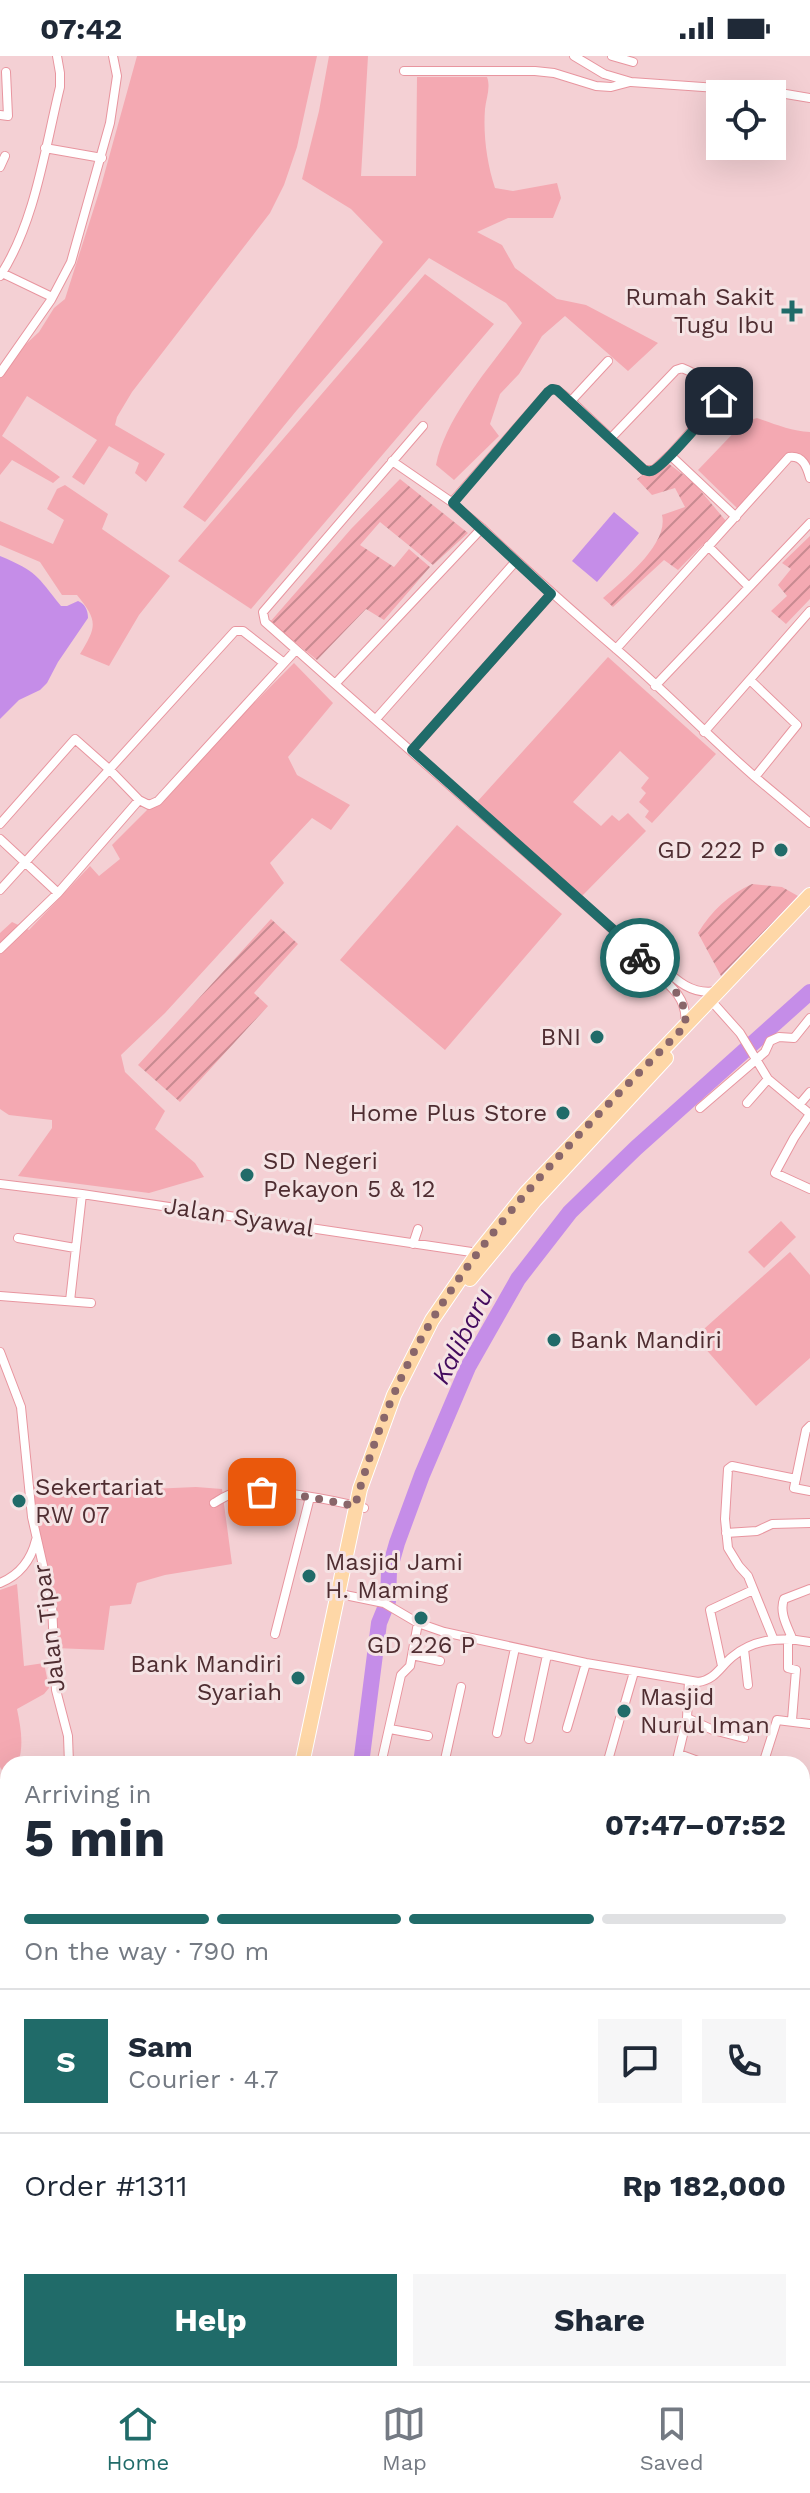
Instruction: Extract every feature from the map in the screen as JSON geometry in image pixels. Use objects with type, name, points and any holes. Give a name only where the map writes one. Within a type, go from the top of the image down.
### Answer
[{"type":"highway","points":[[722,993],[810,896]]},
{"type":"highway","points":[[304,1756],[371,1455],[400,1381],[436,1313],[526,1193],[810,908]]},
{"type":"highway","points":[[313,1756],[360,1507],[409,1381],[429,1341],[463,1287],[535,1200],[688,1028]]},
{"type":"street","points":[[52,297],[1,274],[19,237],[40,175],[60,87],[57,56]]},
{"type":"street","points":[[0,373],[52,297],[71,262],[110,123],[117,76],[113,56]]},
{"type":"street","points":[[574,56],[604,74],[631,82],[774,92],[810,98]]},
{"type":"street","points":[[612,56],[633,62]]},
{"type":"street","points":[[404,71],[554,73],[603,87],[631,82]]},
{"type":"street","points":[[4,116],[6,72]]},
{"type":"street","points":[[45,148],[102,158]]},
{"type":"street","points":[[0,167],[5,156]]},
{"type":"street","points":[[571,401],[608,361]]},
{"type":"street","points":[[453,503],[552,389],[571,401],[611,438],[647,471],[654,470],[670,455],[720,399],[717,392],[685,369],[676,370],[611,438]]},
{"type":"street","points":[[423,426],[264,609],[265,622],[626,941],[647,953],[681,990],[688,1028]]},
{"type":"street","points":[[670,455],[736,517]]},
{"type":"street","points":[[616,649],[789,457],[795,456],[803,461],[810,478]]},
{"type":"street","points":[[392,461],[453,503],[482,528],[704,732],[810,823]]},
{"type":"street","points":[[655,686],[810,523]]},
{"type":"street","points":[[335,684],[482,528]]},
{"type":"street","points":[[708,546],[748,586]]},
{"type":"street","points":[[376,719],[516,561]]},
{"type":"street","points":[[412,750],[551,594]]},
{"type":"street","points":[[704,732],[810,611]]},
{"type":"street","points":[[0,890],[235,631],[243,631],[284,663]]},
{"type":"street","points":[[0,824],[75,739],[139,800],[149,805],[158,801],[296,650]]},
{"type":"street","points":[[750,680],[797,725],[755,777]]},
{"type":"street","points":[[0,949],[58,893],[139,800]]},
{"type":"street","points":[[0,839],[58,893]]},
{"type":"street","points":[[681,990],[722,993],[740,1033],[768,1079],[810,1114],[775,1173],[810,1189]]},
{"type":"street","points":[[700,1108],[754,1055],[767,1050],[772,1039],[794,1038],[810,1018]]},
{"type":"street","points":[[747,1103],[768,1079]]},
{"type":"street","points":[[799,1105],[810,1092]]},
{"type":"street","name":"Jalan Syawal","points":[[0,1184],[478,1253]]},
{"type":"street","points":[[70,1301],[82,1194]]},
{"type":"street","points":[[413,1244],[418,1229]]},
{"type":"street","points":[[18,1238],[75,1248]]},
{"type":"street","points":[[0,1296],[91,1303]]},
{"type":"street","name":"Jalan Tipar","points":[[0,1352],[5,1376],[21,1407],[29,1491],[52,1605],[56,1690],[68,1736],[69,1756]]},
{"type":"street","points":[[808,1428],[795,1489],[810,1491]]},
{"type":"street","points":[[773,1638],[748,1576],[731,1554],[725,1519],[728,1469],[732,1466],[747,1468],[796,1479]]},
{"type":"street","points":[[214,1503],[231,1493],[245,1491],[310,1497],[360,1507]]},
{"type":"street","points":[[275,1634],[310,1497]]},
{"type":"street","points":[[726,1533],[757,1531],[772,1524],[810,1523]]},
{"type":"street","points":[[0,1583],[27,1563],[37,1538]]},
{"type":"street","points":[[792,1720],[796,1670],[788,1668],[790,1639],[782,1602],[810,1589]]},
{"type":"street","points":[[722,1666],[710,1610],[753,1590]]},
{"type":"street","points":[[345,1595],[384,1603],[418,1623],[444,1632],[586,1663],[689,1681],[707,1681],[744,1649],[773,1638],[810,1642]]},
{"type":"street","points":[[383,1756],[401,1675],[410,1666],[418,1623]]},
{"type":"street","points":[[497,1733],[515,1648]]},
{"type":"street","points":[[744,1649],[748,1685]]},
{"type":"street","points":[[412,1655],[440,1661]]},
{"type":"street","points":[[529,1739],[547,1655]]},
{"type":"street","points":[[567,1728],[586,1663]]},
{"type":"street","points":[[625,1703],[634,1672]]},
{"type":"street","points":[[684,1756],[679,1754],[687,1718],[689,1681]]},
{"type":"street","points":[[446,1756],[461,1687]]},
{"type":"street","points":[[609,1756],[620,1718]]},
{"type":"street","points":[[687,1718],[713,1730],[744,1738]]},
{"type":"street","points":[[765,1756],[775,1722],[781,1719],[810,1724]]},
{"type":"street","points":[[390,1729],[428,1736]]},
{"type":"shaded area","points":[[137,56],[317,56],[297,147],[270,213],[132,392],[117,417],[115,425],[165,454],[146,482],[135,473],[139,463],[109,446],[84,485],[72,477],[97,440],[27,396],[2,436],[60,477],[53,483],[12,460],[0,475],[0,368],[39,332],[54,308],[65,299],[101,186]]},
{"type":"shaded area","points":[[329,56],[368,56],[361,176],[416,176],[417,77],[487,77],[485,139],[495,188],[513,191],[557,183],[561,198],[553,218],[508,218],[477,232],[502,245],[515,268],[557,299],[586,305],[658,343],[628,371],[565,316],[542,336],[519,374],[500,394],[490,424],[499,436],[454,480],[436,465],[441,446],[460,409],[522,323],[506,303],[429,258],[205,522],[183,507],[383,242],[351,209],[302,179]]},
{"type":"shaded area","points":[[425,274],[494,324],[251,609],[178,561]]},
{"type":"shaded area","points":[[757,418],[810,432],[810,465],[799,457],[784,458],[737,508],[698,470],[744,422]]},
{"type":"shaded area","points":[[664,460],[694,483],[726,521],[678,570],[664,560],[613,607],[603,598],[652,549],[659,538],[662,515],[685,507],[675,488],[652,495],[637,479]]},
{"type":"shaded area","points":[[400,479],[468,533],[433,565],[380,522],[360,545],[394,567],[409,549],[430,567],[384,620],[366,609],[317,660],[270,622],[351,529]]},
{"type":"shaded area","points":[[65,485],[108,514],[102,529],[170,576],[139,615],[109,666],[80,654],[90,637],[93,624],[89,611],[77,595],[62,595],[40,562],[0,545],[0,521],[53,544],[64,520],[47,509],[57,489]]},
{"type":"shaded area","points":[[614,512],[639,533],[597,582],[572,561]]},
{"type":"shaded area","points":[[810,536],[810,599],[786,624],[771,611],[787,596],[778,585],[791,569],[782,563]]},
{"type":"shaded area","points":[[0,556],[35,575],[61,606],[80,602],[86,608],[88,618],[47,683],[19,700],[0,719]]},
{"type":"shaded area","points":[[608,657],[716,754],[652,823],[645,817],[649,811],[639,802],[646,793],[641,788],[649,778],[620,751],[573,802],[601,826],[612,815],[619,821],[628,813],[646,831],[581,897],[477,802]]},
{"type":"shaded area","points":[[294,663],[333,703],[288,757],[297,775],[350,805],[331,830],[312,818],[270,863],[284,883],[165,1013],[121,1055],[125,1072],[165,1111],[155,1129],[195,1163],[204,1177],[149,1193],[18,1176],[52,1128],[52,1120],[9,1115],[0,1109],[0,933],[12,922],[29,930],[90,866],[99,876],[120,859],[112,845]]},
{"type":"shaded area","points":[[457,825],[562,914],[445,1050],[340,960]]},
{"type":"shaded area","points":[[752,884],[782,887],[798,896],[721,976],[698,933],[722,904]]},
{"type":"shaded area","points":[[271,919],[298,944],[254,993],[268,1006],[180,1102],[138,1065]]},
{"type":"shaded area","points":[[781,1221],[796,1237],[764,1268],[748,1252]]},
{"type":"shaded area","points":[[790,1252],[810,1275],[810,1358],[756,1406],[695,1337]]},
{"type":"shaded area","points":[[30,1486],[105,1491],[196,1487],[222,1489],[232,1564],[137,1583],[131,1604],[110,1606],[104,1650],[55,1648]]},
{"type":"shaded area","points":[[17,1584],[24,1666],[44,1663],[49,1688],[17,1709],[21,1730],[20,1756],[0,1756],[0,1590]]},
{"type":"waterway","name":"Kalibaru","points":[[362,1756],[379,1623],[388,1601],[389,1571],[397,1543],[468,1367],[518,1279],[570,1212],[636,1148],[810,992]]},
{"type":"way so far","points":[[262,1492],[355,1506],[400,1381],[432,1320],[457,1283],[526,1193],[685,1026],[687,1014],[678,993],[640,958]]},
{"type":"place","name":"Rumah Sakit Tugu Ibu","points":[[792,311]]},
{"type":"place","name":"GD 222 P","points":[[781,850]]},
{"type":"place","name":"BNI","points":[[597,1037]]},
{"type":"place","name":"Home Plus Store","points":[[563,1113]]},
{"type":"place","name":"SD Negeri Pekayon 5 & 12","points":[[247,1175]]},
{"type":"place","name":"Bank Mandiri","points":[[554,1340]]},
{"type":"place","name":"Sekertariat RW 07","points":[[19,1501]]},
{"type":"place","name":"Masjid Jami H. Maming","points":[[309,1576]]},
{"type":"place","name":"GD 226 P","points":[[421,1618]]},
{"type":"place","name":"Bank Mandiri Syariah","points":[[298,1678]]},
{"type":"place","name":"Masjid Nurul Iman","points":[[624,1711]]},
{"type":"route","points":[[640,958],[626,941],[412,750],[551,594],[453,503],[548,392],[557,390],[644,470],[649,471],[670,455],[719,401]]}]
